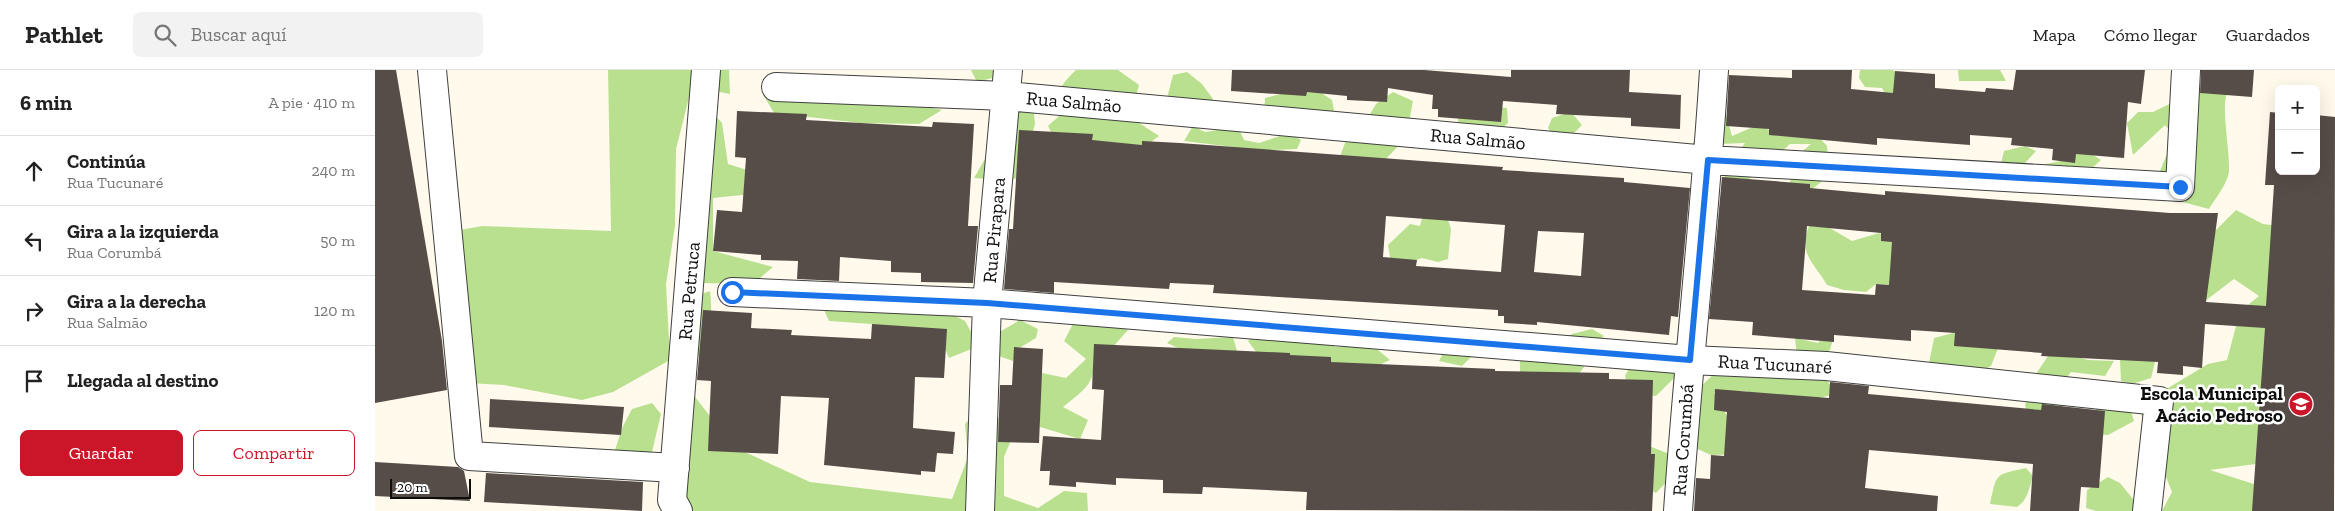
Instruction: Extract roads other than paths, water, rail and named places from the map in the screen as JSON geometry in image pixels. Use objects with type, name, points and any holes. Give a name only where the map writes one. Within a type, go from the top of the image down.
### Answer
[{"type":"street","points":[[432,70],[469,456],[675,468]]},
{"type":"street","name":"Rua Petruca","points":[[678,511],[672,500],[706,70]]},
{"type":"street","name":"Rua Corumbá","points":[[1678,511],[1714,70]]},
{"type":"street","name":"Rua Salmão","points":[[776,87],[1007,83],[1708,160],[2180,187],[2186,70]]},
{"type":"street","name":"Rua Pirapara","points":[[980,511],[987,303],[1007,83]]},
{"type":"street","name":"Rua Tucunaré","points":[[732,292],[987,303],[1690,360],[1826,366],[2159,401],[2147,511]]},
{"type":"place","name":"Escola Municipal Acácio Pedroso","points":[[2301,404]]}]
